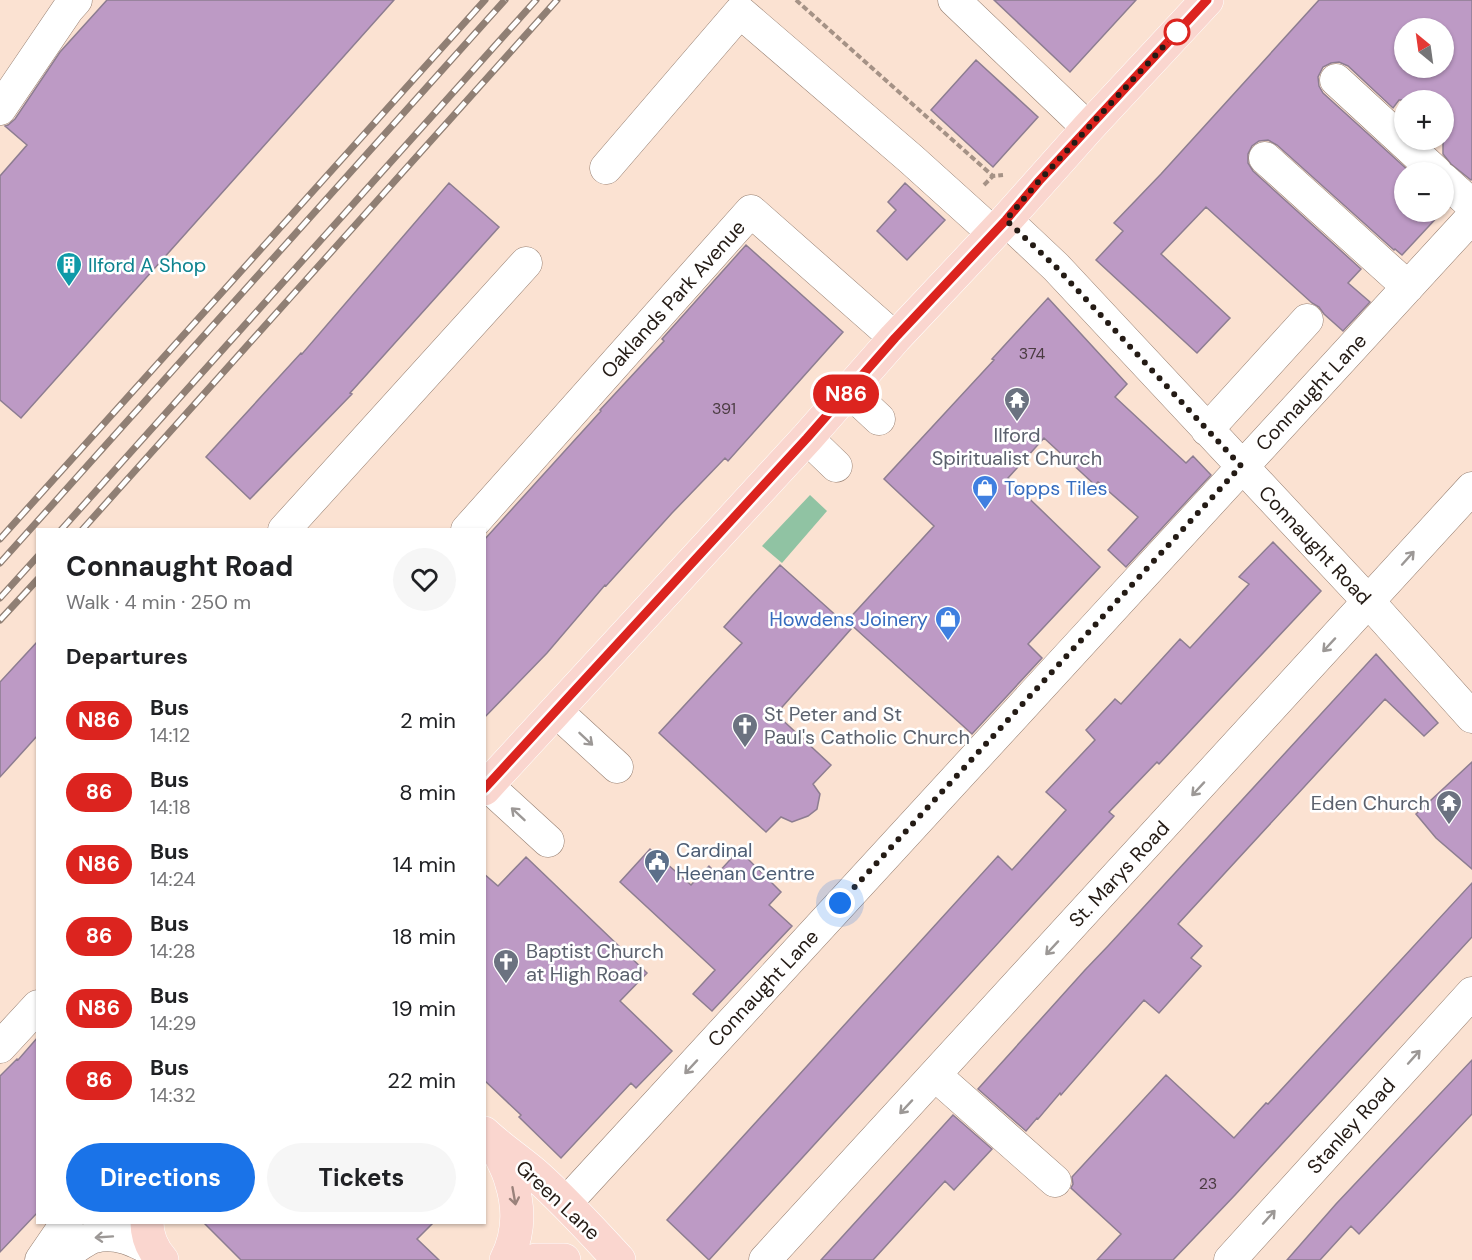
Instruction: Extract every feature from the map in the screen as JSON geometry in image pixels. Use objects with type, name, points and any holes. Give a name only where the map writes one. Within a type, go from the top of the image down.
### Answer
[{"type":"main road","points":[[486,788],[807,438],[895,338],[1207,0]]},
{"type":"main road","name":"Green Lane","points":[[489,1137],[566,1203],[619,1260]]},
{"type":"main road","name":"Green Lane","points":[[489,1137],[511,1181],[518,1220],[513,1246],[506,1260]]},
{"type":"main road","name":"Green Lane","points":[[536,1260],[564,1260]]},
{"type":"street","points":[[0,109],[76,0]]},
{"type":"street","points":[[954,0],[1088,128]]},
{"type":"street","name":"Connaught Road","points":[[606,168],[740,12],[911,159],[1056,267],[1369,602],[1472,717]]},
{"type":"street","points":[[1336,80],[1425,162]]},
{"type":"street","points":[[1265,158],[1408,286]]},
{"type":"street","points":[[1454,189],[1472,206]]},
{"type":"street","name":"Oaklands Park Avenue","points":[[469,528],[751,211],[895,338]]},
{"type":"street","name":"Connaught Lane","points":[[566,1203],[1472,217]]},
{"type":"street","points":[[286,528],[526,263]]},
{"type":"street","points":[[1207,430],[1307,320]]},
{"type":"street","points":[[849,391],[879,419]]},
{"type":"street","points":[[807,438],[836,466]]},
{"type":"street","name":"St. Marys Road","points":[[765,1260],[1472,488]]},
{"type":"street","points":[[555,711],[617,766]]},
{"type":"street","points":[[486,788],[548,841]]},
{"type":"street","name":"Stanley Road","points":[[1230,1260],[1472,993]]},
{"type":"street","points":[[0,1047],[36,1008]]},
{"type":"street","points":[[935,1075],[1055,1181]]},
{"type":"street","points":[[41,1260],[66,1224]]},
{"type":"street","points":[[57,1260],[93,1237],[111,1235],[154,1244]]},
{"type":"path","points":[[796,0],[993,176]]},
{"type":"path","points":[[977,193],[993,176],[1003,175],[1009,168]]},
{"type":"green space","points":[[810,495],[827,511],[782,563],[762,546]]},
{"type":"building","name":"Ilford A Shop","points":[[107,0],[394,0],[21,418],[0,400],[0,176],[27,145],[5,126],[15,119],[60,52]]},
{"type":"building","points":[[994,0],[1136,0],[1070,72]]},
{"type":"building","points":[[1319,0],[1472,0],[1471,180],[1443,154],[1443,150],[1454,150],[1454,90],[1394,90],[1393,108],[1348,66],[1339,62],[1323,67],[1318,77],[1323,93],[1399,162],[1394,162],[1394,222],[1433,222],[1402,255],[1277,145],[1268,140],[1259,141],[1252,146],[1248,154],[1248,163],[1253,171],[1361,269],[1348,283],[1370,302],[1343,331],[1206,207],[1161,254],[1230,318],[1197,353],[1096,260],[1123,231],[1114,223]]},
{"type":"building","points":[[976,60],[1038,117],[993,167],[931,110]]},
{"type":"building","points":[[449,183],[499,227],[350,393],[352,394],[250,499],[206,457],[302,354]]},
{"type":"building","points":[[905,183],[945,220],[907,260],[877,231],[896,210],[888,202]]},
{"type":"building","points":[[746,245],[843,332],[728,461],[725,458],[672,513],[605,585],[547,653],[486,716],[486,538],[664,341],[662,339]]},
{"type":"building","points":[[1048,298],[1127,384],[1115,397],[1186,463],[1193,456],[1211,475],[1126,567],[1108,550],[1138,517],[1098,482],[1095,485],[1044,438],[1008,478],[1100,567],[1028,644],[1042,658],[972,734],[847,621],[934,526],[884,479]]},
{"type":"building","points":[[1273,542],[1321,591],[1159,764],[1157,762],[1109,812],[1114,816],[709,1260],[667,1220],[998,856],[1012,870],[1066,810],[1046,792],[1095,740],[1086,730],[1115,699],[1121,704],[1180,639],[1190,648],[1249,584],[1239,577]]},
{"type":"building","points":[[780,565],[851,629],[776,714],[831,765],[813,784],[820,794],[817,809],[808,816],[792,822],[781,817],[766,832],[659,733],[742,643],[724,627]]},
{"type":"building","points":[[36,643],[36,737],[0,777],[0,682]]},
{"type":"building","points":[[1376,654],[1438,723],[1424,736],[1385,699],[1178,924],[1202,946],[1191,958],[1201,966],[1159,1013],[1144,1000],[1061,1095],[1060,1093],[1026,1131],[978,1089]]},
{"type":"building","name":"Eden Church","points":[[1472,762],[1472,869],[1436,838],[1416,814]]},
{"type":"building","points":[[650,849],[691,885],[709,866],[717,874],[739,850],[781,892],[769,905],[792,926],[712,1011],[693,994],[715,970],[620,882]]},
{"type":"building","points":[[526,857],[647,973],[620,1001],[672,1051],[636,1088],[631,1083],[561,1158],[486,1082],[486,876],[498,886]]},
{"type":"building","points":[[1472,883],[1472,937],[1173,1260],[1097,1260],[1121,1234],[1071,1188],[1072,1177],[1166,1075],[1234,1138]]},
{"type":"building","points":[[36,1039],[36,1214],[0,1252],[0,1076]]},
{"type":"building","points":[[1472,1060],[1472,1114],[1359,1234],[1351,1226],[1320,1260],[1287,1260],[1336,1204]]},
{"type":"building","points":[[953,1115],[992,1149],[954,1190],[945,1181],[873,1260],[821,1260]]},
{"type":"building","points":[[205,1224],[432,1224],[417,1239],[439,1260],[241,1260]]},
{"type":"railway","points":[[0,539],[485,0]]},
{"type":"railway","points":[[0,563],[505,0]]},
{"type":"railway","points":[[63,528],[536,0]]},
{"type":"railway","points":[[84,528],[557,0]]},
{"type":"railway","points":[[0,598],[36,558]]},
{"type":"railway","points":[[0,620],[36,581]]},
{"type":"bus line","name":"N86","points":[[486,787],[1207,0]]},
{"type":"place","name":"Ilford A Shop","points":[[69,288]]},
{"type":"place","name":"Ilford Spiritualist Church","points":[[1017,423]]},
{"type":"place","name":"Topps Tiles","points":[[985,511]]},
{"type":"place","name":"Howdens Joinery","points":[[948,642]]},
{"type":"place","name":"St Peter and St Paul's Catholic Church","points":[[745,749]]},
{"type":"place","name":"Eden Church","points":[[1449,826]]},
{"type":"place","name":"Cardinal Heenan Centre","points":[[657,885]]},
{"type":"place","name":"Baptist Church at High Road","points":[[506,985]]},
{"type":"route","points":[[840,903],[1241,466],[1056,267],[1006,220],[1039,181],[1177,32]]}]
